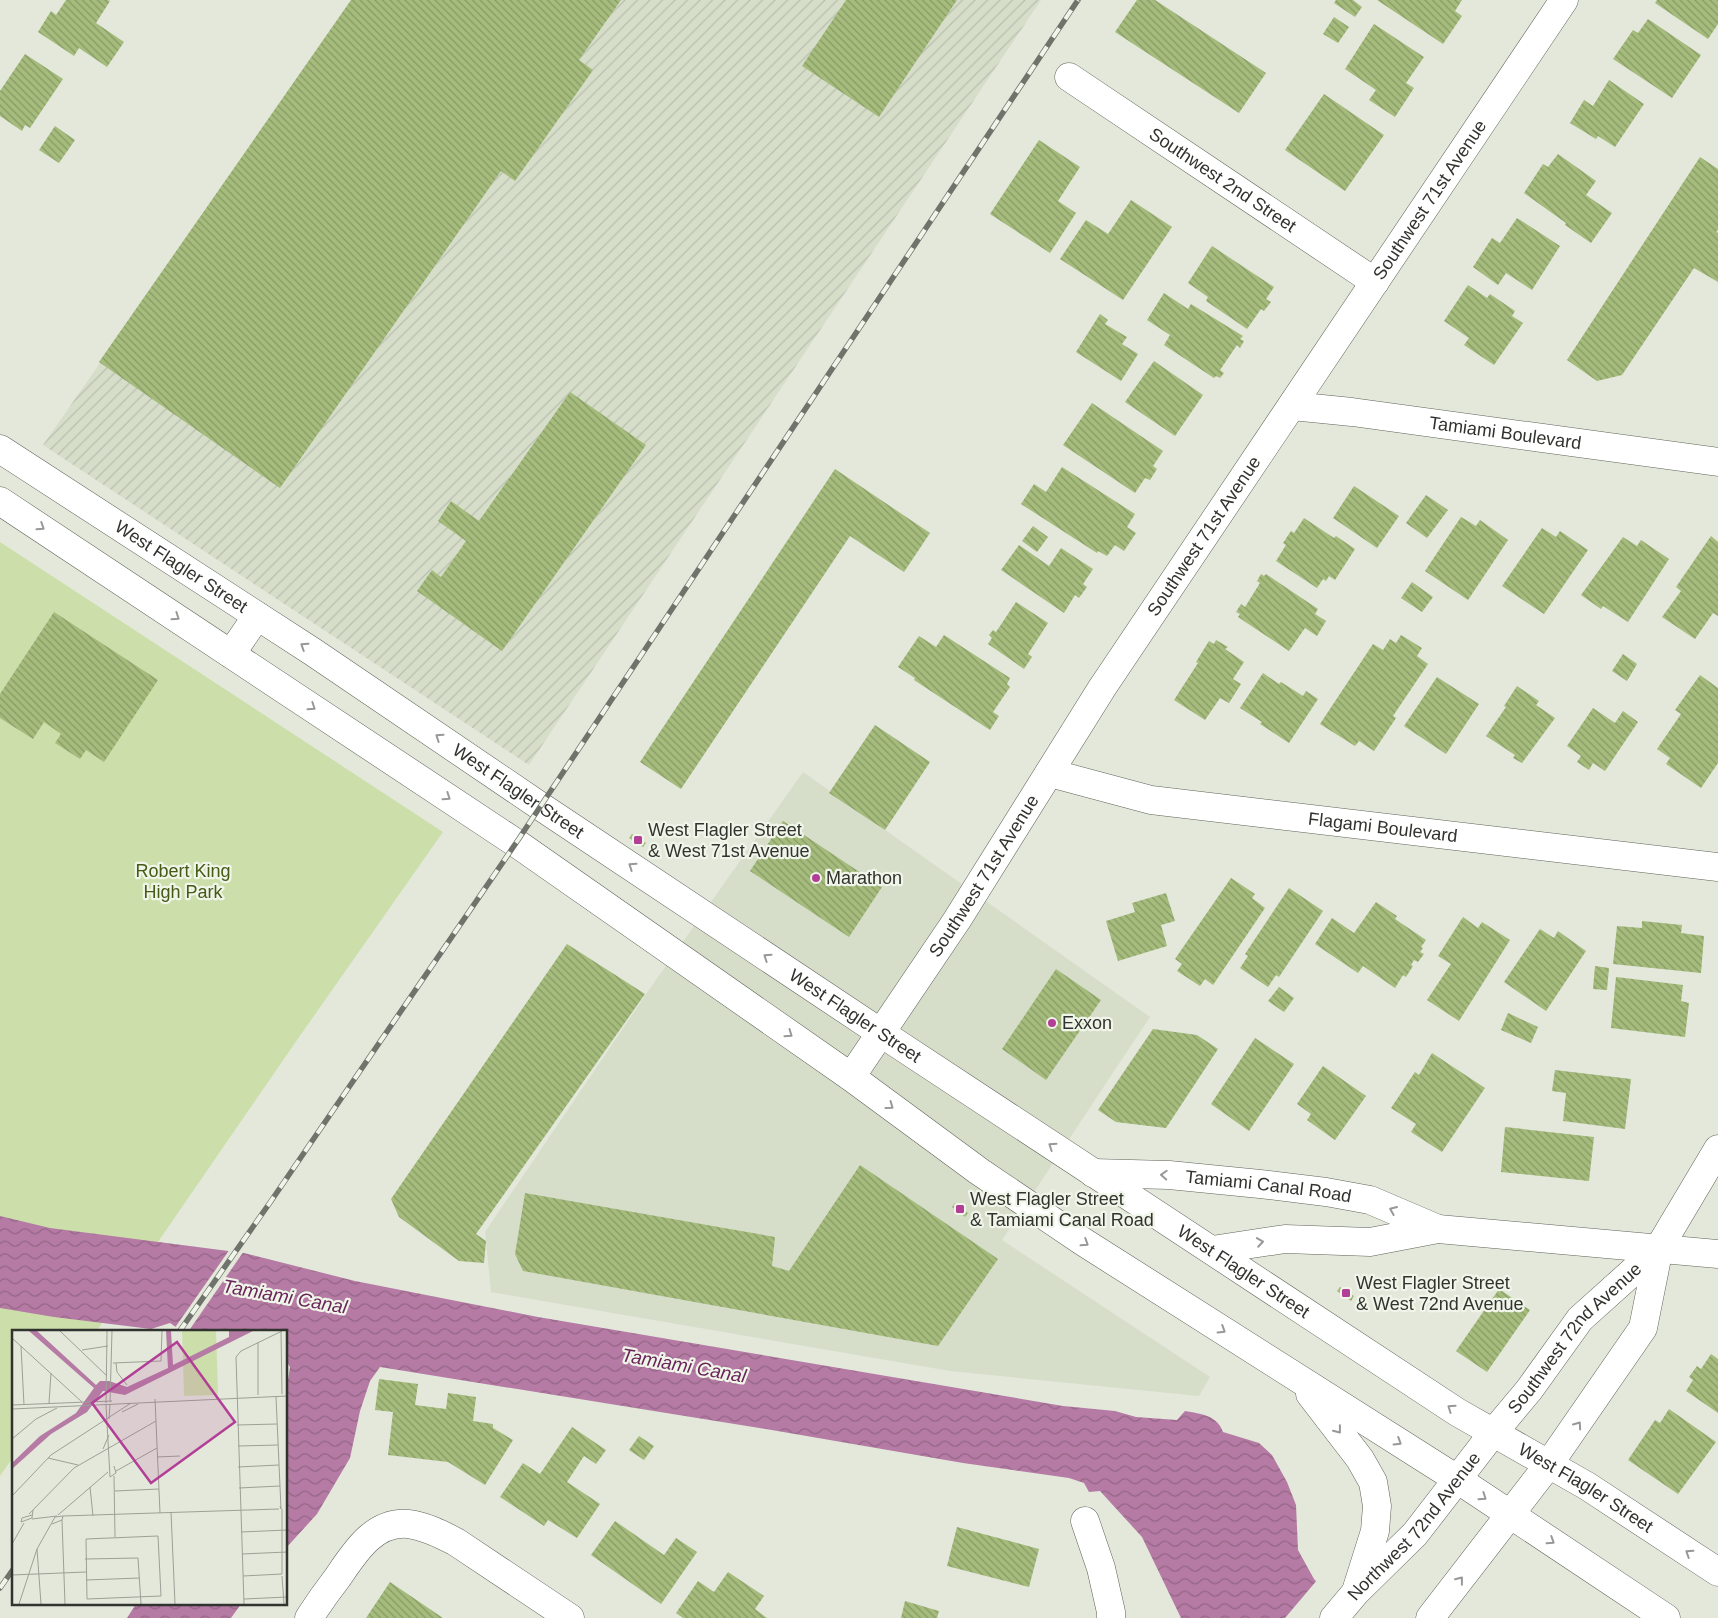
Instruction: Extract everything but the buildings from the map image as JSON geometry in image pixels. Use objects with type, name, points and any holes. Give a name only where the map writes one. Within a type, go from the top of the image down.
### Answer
[{"type":"main road","name":"Southwest 71st Avenue","points":[[851,1077],[957,920],[1102,688],[1564,0]]},
{"type":"main road","name":"Southwest 2nd Street","points":[[1069,77],[1375,282]]},
{"type":"main road","name":"Tamiami Boulevard","points":[[1292,406],[1352,412],[1718,462]]},
{"type":"main road","name":"West Flagler Street","points":[[0,448],[257,616],[880,1033],[1457,1412],[1587,1486],[1718,1572]]},
{"type":"main road","points":[[0,501],[516,843],[851,1077],[980,1172],[1297,1378],[1457,1479],[1666,1618]]},
{"type":"main road","points":[[231,654],[257,616]]},
{"type":"main road","name":"Flagami Boulevard","points":[[1050,773],[1151,800],[1718,867]]},
{"type":"main road","name":"Southwest 72nd Avenue","points":[[1493,1433],[1529,1390],[1580,1319],[1659,1248],[1718,1149]]},
{"type":"main road","name":"Tamiami Canal Road","points":[[1093,1173],[1169,1175],[1326,1192],[1370,1200],[1438,1229]]},
{"type":"main road","name":"Tamiami Canal Road","points":[[1212,1250],[1285,1239],[1370,1242],[1438,1229],[1718,1254]]},
{"type":"main road","name":"Southwest 72nd Avenue","points":[[1549,1464],[1643,1328],[1659,1248]]},
{"type":"main road","points":[[1297,1378],[1360,1459],[1373,1482],[1377,1506],[1375,1531],[1356,1592]]},
{"type":"main road","name":"Northwest 72nd Avenue","points":[[1334,1618],[1356,1592],[1414,1534],[1493,1433]]},
{"type":"main road","points":[[1430,1618],[1549,1464]]},
{"type":"main road","points":[[1085,1521],[1101,1568],[1111,1618]]},
{"type":"main road","points":[[309,1618],[359,1547],[375,1533],[395,1525],[409,1524],[456,1542],[570,1618]]},
{"type":"shaded area","points":[[353,0],[1041,0],[529,765],[43,445]]},
{"type":"shaded area","points":[[803,772],[1150,1017],[1002,1240],[1210,1377],[1199,1396],[950,1371],[491,1292],[485,1232],[653,984]]},
{"type":"green space","name":"Robert King High Park","points":[[0,542],[443,832],[97,1330],[12,1330],[12,1459],[0,1476]]},
{"type":"water","name":"Tamiami Canal","points":[[0,1216],[50,1228],[244,1253],[355,1281],[538,1317],[1063,1406],[1115,1411],[1136,1417],[1177,1420],[1185,1411],[1202,1414],[1217,1422],[1223,1432],[1259,1443],[1272,1455],[1287,1482],[1296,1505],[1298,1550],[1314,1579],[1350,1618],[1181,1618],[1142,1537],[1100,1491],[1089,1492],[1084,1483],[1069,1478],[963,1463],[766,1429],[380,1367],[370,1381],[360,1411],[350,1458],[317,1514],[288,1546],[288,1380],[290,1367],[288,1364],[288,1330],[180,1330],[170,1323],[151,1329],[0,1308]]},
{"type":"water","points":[[135,1606],[240,1606],[231,1618],[127,1618]]},
{"type":"pier","points":[[230,1249],[244,1251],[189,1330],[174,1329]]},
{"type":"pier","points":[[1318,1579],[1352,1616],[1352,1618],[1285,1618]]},
{"type":"railway","points":[[180,1330],[516,843],[1078,0]]},
{"type":"railway","points":[[0,1588],[12,1571]]},
{"type":"place","name":"West Flagler Street & West 71st Avenue","points":[[638,840]]},
{"type":"place","name":"Marathon","points":[[816,878]]},
{"type":"place","name":"Exxon","points":[[1052,1023]]},
{"type":"place","name":"West Flagler Street & Tamiami Canal Road","points":[[960,1209]]},
{"type":"place","name":"West Flagler Street & West 72nd Avenue","points":[[1346,1293]]}]
